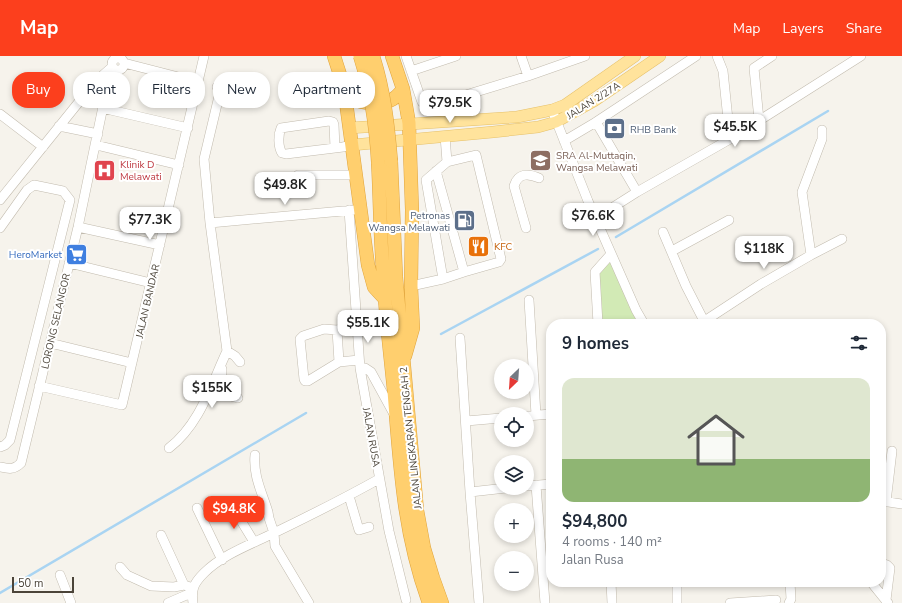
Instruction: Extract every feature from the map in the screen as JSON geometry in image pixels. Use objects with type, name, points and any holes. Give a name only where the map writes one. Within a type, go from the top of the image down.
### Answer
[{"type":"highway","points":[[334,56],[339,72]]},
{"type":"highway","name":"JALAN LINGKARAN TENGAH 2","points":[[360,56],[385,161],[417,510],[424,548],[442,603]]},
{"type":"highway","name":"JALAN LINGKARAN TENGAH 2","points":[[373,56],[382,89],[385,109],[385,299],[402,483],[407,522],[413,551],[429,603]]},
{"type":"highway","points":[[392,56],[403,89],[409,123],[410,140],[412,210],[411,286],[413,328],[403,364]]},
{"type":"highway","points":[[375,101],[388,101],[398,95],[403,89]]},
{"type":"highway","points":[[346,108],[356,175],[355,210],[374,287],[385,299]]},
{"type":"main road","name":"JALAN 2/27A","points":[[349,128],[409,123],[511,118],[537,114],[565,105],[635,56]]},
{"type":"main road","name":"JALAN 2/27A","points":[[352,145],[538,127],[556,122],[594,101],[660,56]]},
{"type":"street","name":"JALAN BANDAR","points":[[200,72],[204,56]]},
{"type":"street","points":[[406,56],[422,102],[433,105],[528,76],[585,56]]},
{"type":"street","points":[[411,70],[456,56]]},
{"type":"street","points":[[520,56],[528,76]]},
{"type":"street","points":[[564,141],[596,122],[696,56]]},
{"type":"street","points":[[717,56],[723,71],[730,139]]},
{"type":"street","points":[[759,120],[754,68],[772,56]]},
{"type":"street","points":[[596,218],[637,192],[730,139],[861,56]]},
{"type":"street","points":[[0,200],[95,82],[116,63],[155,72]]},
{"type":"street","points":[[102,108],[188,128]]},
{"type":"street","name":"LORONG SELANGOR","points":[[0,467],[10,469],[17,467],[21,463],[78,227],[96,145],[102,108]]},
{"type":"street","name":"JALAN BANDAR","points":[[40,386],[122,405],[192,108]]},
{"type":"street","points":[[169,448],[186,432],[192,422],[210,391],[227,350],[210,222],[204,159],[216,108]]},
{"type":"street","points":[[552,110],[611,254],[642,319]]},
{"type":"street","points":[[0,114],[43,147]]},
{"type":"street","points":[[335,148],[333,122],[329,121],[281,128],[279,132],[280,150],[282,153],[286,154],[335,148],[352,145]]},
{"type":"street","points":[[596,122],[637,192]]},
{"type":"street","points":[[60,126],[98,134]]},
{"type":"street","points":[[811,255],[802,192],[822,139],[822,130]]},
{"type":"street","points":[[446,136],[447,162]]},
{"type":"street","points":[[96,145],[179,165]]},
{"type":"street","points":[[411,286],[444,279],[499,262],[501,259],[476,155],[447,162],[426,180],[444,279]]},
{"type":"street","points":[[436,171],[464,272]]},
{"type":"street","points":[[526,228],[514,186],[516,181],[521,176],[526,174],[532,174],[539,178]]},
{"type":"street","points":[[298,175],[356,175]]},
{"type":"street","points":[[0,228],[27,190],[34,186],[63,192],[70,200],[10,440],[5,445],[0,447]]},
{"type":"street","points":[[210,222],[355,210]]},
{"type":"street","name":"JALAN RUSA","points":[[192,591],[204,573],[222,560],[254,542],[349,496],[379,478],[359,364],[355,210]]},
{"type":"street","points":[[672,251],[729,220]]},
{"type":"street","points":[[78,227],[160,245]]},
{"type":"street","points":[[663,232],[700,319]]},
{"type":"street","points":[[708,319],[761,284],[842,239]]},
{"type":"street","points":[[598,319],[595,272],[611,254]]},
{"type":"street","points":[[69,263],[151,283]]},
{"type":"street","points":[[529,300],[531,407]]},
{"type":"street","points":[[386,314],[357,326],[337,330],[324,329],[303,336],[300,339],[305,381],[308,381],[339,362],[359,364],[371,372],[396,417]]},
{"type":"street","points":[[337,330],[339,362]]},
{"type":"street","points":[[460,338],[479,603]]},
{"type":"street","points":[[50,343],[132,362]]},
{"type":"street","points":[[227,350],[240,362]]},
{"type":"street","points":[[220,364],[222,371],[221,386],[223,391],[228,395],[238,398]]},
{"type":"street","points":[[534,416],[546,414]]},
{"type":"street","points":[[466,421],[494,419]]},
{"type":"street","points":[[886,489],[892,451]]},
{"type":"street","points":[[255,455],[254,466],[258,486],[265,500],[274,533],[275,546],[309,603]]},
{"type":"street","points":[[379,478],[389,531],[406,600]]},
{"type":"street","points":[[534,486],[546,485]]},
{"type":"street","points":[[470,492],[494,489]]},
{"type":"street","points":[[533,495],[545,603]]},
{"type":"street","points":[[349,496],[360,530],[369,527]]},
{"type":"street","points":[[886,502],[902,504]]},
{"type":"street","points":[[232,506],[254,542]]},
{"type":"street","points":[[197,508],[222,560]]},
{"type":"street","points":[[161,535],[184,585],[192,591],[193,603]]},
{"type":"street","points":[[886,565],[890,568],[887,602]]},
{"type":"street","points":[[120,567],[127,575],[151,586],[174,587],[184,585]]},
{"type":"street","points":[[60,575],[71,603]]},
{"type":"street","points":[[611,587],[612,603]]},
{"type":"street","points":[[677,587],[677,603]]},
{"type":"street","points":[[789,603],[791,600],[790,587]]},
{"type":"street","points":[[875,587],[887,602]]},
{"type":"street","points":[[168,603],[192,591]]},
{"type":"street","points":[[730,603],[776,600]]},
{"type":"green space","points":[[611,259],[638,319],[600,319],[598,271]]},
{"type":"waterway","points":[[616,237],[828,111]]},
{"type":"waterway","points":[[441,334],[598,249]]},
{"type":"waterway","points":[[0,593],[306,413]]},
{"type":"place","name":"RHB Bank","points":[[615,129]]},
{"type":"place","name":"SRA Al-Muttaqin, Wangsa Melawati","points":[[540,161]]},
{"type":"place","name":"Klinik D Melawati","points":[[104,170]]},
{"type":"place","name":"Petronas Wangsa Melawati","points":[[465,221]]},
{"type":"place","name":"KFC","points":[[479,246]]},
{"type":"place","name":"HeroMarket","points":[[77,254]]}]
